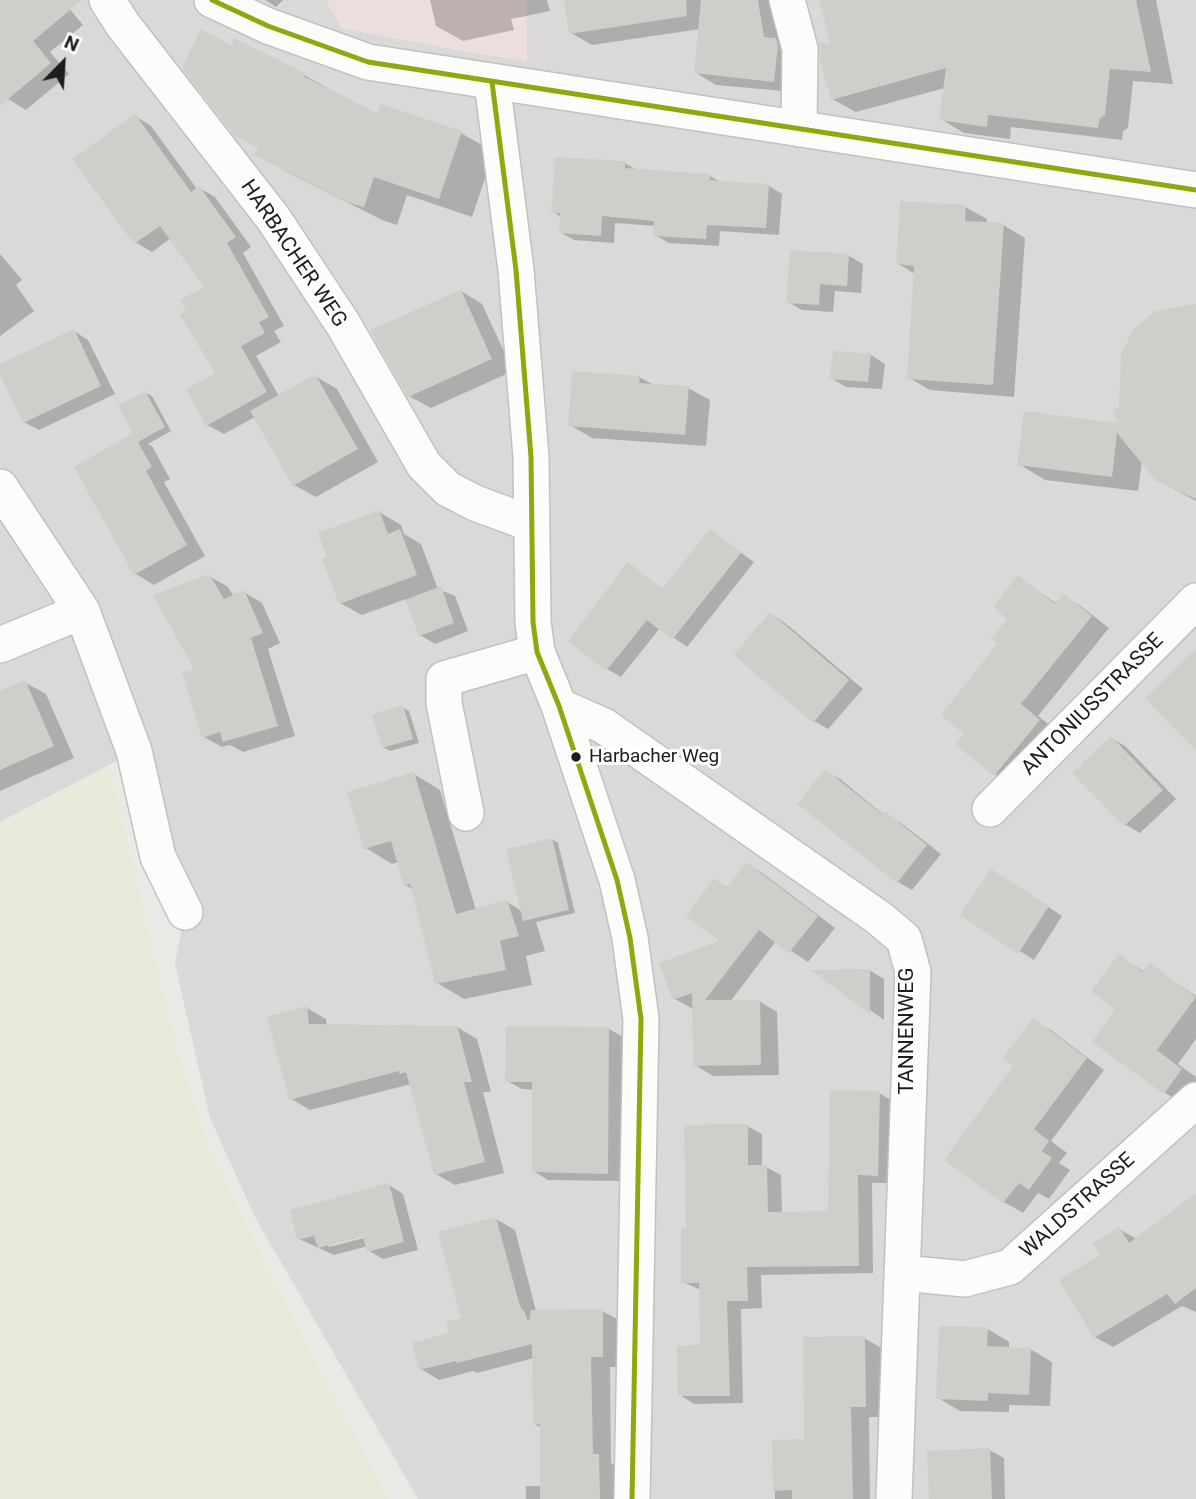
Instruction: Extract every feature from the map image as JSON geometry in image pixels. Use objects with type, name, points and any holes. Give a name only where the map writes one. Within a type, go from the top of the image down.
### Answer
[{"type":"street","name":"HARBACHER WEG","points":[[107,0],[123,25],[273,218],[342,324],[424,465],[447,489],[475,503],[532,524]]},
{"type":"street","points":[[212,0],[268,26],[368,62],[1196,190]]},
{"type":"street","points":[[787,0],[800,49],[799,129]]},
{"type":"street","points":[[492,82],[516,270],[531,457],[533,622],[537,652],[559,706],[617,880],[630,937],[641,1019],[632,1499]]},
{"type":"street","points":[[0,487],[82,611],[134,751],[158,857],[185,912]]},
{"type":"street","name":"ANTONIUSSTRASSE","points":[[990,809],[1196,601]]},
{"type":"street","points":[[0,645],[82,611]]},
{"type":"street","points":[[466,813],[444,703],[444,679],[537,652]]},
{"type":"street","name":"TANNENWEG","points":[[559,706],[604,726],[879,918],[904,939],[913,972],[894,1499]]},
{"type":"street","name":"WALDSTRASSE","points":[[902,1273],[965,1279],[1010,1266],[1196,1100]]},
{"type":"shaded area","points":[[0,0],[326,0],[342,28],[527,61],[526,0],[1196,0],[1196,1499],[418,1499],[256,1219],[210,1118],[175,964],[185,912],[134,752],[0,822]]},
{"type":"shaded area","points":[[326,0],[526,0],[527,61],[342,28]]},
{"type":"green space","points":[[110,766],[178,1051],[209,1143],[273,1280],[389,1499],[0,1499],[0,824]]},
{"type":"building","points":[[0,0],[82,0],[33,41],[51,63],[0,106]]},
{"type":"building","points":[[564,0],[686,0],[687,16],[569,34]]},
{"type":"building","points":[[701,0],[758,0],[764,37],[776,38],[778,45],[774,82],[694,73]]},
{"type":"building","points":[[819,0],[1136,0],[1151,72],[1110,69],[1105,115],[1100,118],[1098,128],[988,115],[987,127],[939,120],[946,68],[831,100],[820,61],[819,42],[830,44]]},
{"type":"building","points":[[201,29],[231,45],[234,38],[377,113],[380,104],[462,131],[439,199],[374,177],[364,207],[347,202],[254,155],[257,148],[235,136],[182,68]]},
{"type":"building","points":[[135,114],[191,192],[199,186],[236,237],[227,243],[269,317],[259,322],[265,333],[241,346],[267,392],[206,426],[186,389],[215,373],[180,315],[186,311],[180,300],[204,287],[160,226],[134,244],[72,159]]},
{"type":"building","points":[[555,157],[625,161],[625,168],[710,174],[710,180],[769,184],[766,228],[707,225],[706,239],[653,236],[654,221],[602,216],[601,236],[559,233],[560,213],[551,213]]},
{"type":"building","points":[[900,201],[966,205],[965,221],[1004,223],[993,385],[907,379],[914,266],[896,264]]},
{"type":"building","points":[[790,250],[849,254],[847,286],[820,284],[819,305],[786,303]]},
{"type":"building","points":[[461,290],[492,359],[408,397],[370,330]]},
{"type":"building","points":[[1196,304],[1196,499],[1156,481],[1117,433],[1112,477],[1017,465],[1024,411],[1118,423],[1112,409],[1119,408],[1121,354],[1133,330],[1155,311]]},
{"type":"building","points":[[74,329],[101,386],[23,423],[0,375],[0,364]]},
{"type":"building","points":[[833,351],[871,354],[868,382],[829,379]]},
{"type":"building","points":[[572,371],[640,376],[639,383],[689,386],[685,435],[568,426]]},
{"type":"building","points":[[315,374],[358,449],[293,486],[250,411]]},
{"type":"building","points":[[145,391],[165,427],[138,442],[118,406]]},
{"type":"building","points":[[133,433],[152,467],[146,471],[187,545],[134,575],[74,467]]},
{"type":"building","points":[[379,510],[388,534],[400,529],[417,575],[339,604],[322,559],[327,557],[318,533]]},
{"type":"building","points":[[710,529],[741,553],[672,640],[647,620],[606,671],[568,641],[628,562],[662,589]]},
{"type":"building","points":[[209,574],[224,599],[244,590],[263,633],[251,638],[278,726],[223,742],[220,732],[202,738],[182,672],[194,669],[153,595]]},
{"type":"building","points":[[1018,575],[1055,604],[1064,594],[1092,616],[1021,704],[1040,720],[994,776],[955,744],[964,734],[941,715],[997,644],[991,639],[1007,619],[993,607]]},
{"type":"building","points":[[441,586],[454,623],[419,636],[405,600]]},
{"type":"building","points":[[770,612],[849,680],[813,723],[734,655]]},
{"type":"building","points":[[1196,649],[1196,751],[1145,698]]},
{"type":"building","points":[[25,680],[54,746],[0,770],[0,691]]},
{"type":"building","points":[[403,705],[413,739],[382,748],[372,715]]},
{"type":"building","points":[[1111,736],[1163,790],[1124,826],[1072,773]]},
{"type":"building","points":[[825,769],[883,815],[886,812],[927,845],[897,883],[797,804]]},
{"type":"building","points":[[414,772],[456,914],[507,900],[519,936],[500,941],[506,970],[435,984],[410,884],[404,886],[391,841],[364,849],[347,792]]},
{"type":"building","points":[[552,838],[569,910],[523,921],[506,849]]},
{"type":"building","points":[[746,862],[818,916],[789,953],[759,930],[705,1000],[760,1000],[761,1065],[693,1066],[692,993],[673,1000],[659,963],[719,941],[686,916],[714,878],[727,888]]},
{"type":"building","points":[[991,869],[1049,906],[1018,954],[960,915]]},
{"type":"building","points":[[1119,954],[1143,972],[1150,963],[1196,997],[1157,1050],[1182,1069],[1164,1094],[1092,1042],[1115,1010],[1091,991]]},
{"type":"building","points":[[870,969],[870,1014],[811,970]]},
{"type":"building","points":[[307,1006],[309,1024],[457,1026],[472,1082],[464,1082],[485,1162],[434,1175],[406,1072],[400,1074],[399,1071],[289,1100],[267,1017]]},
{"type":"building","points":[[1033,1018],[1087,1058],[1034,1129],[1049,1141],[1042,1151],[1052,1158],[1029,1190],[1019,1183],[1003,1203],[944,1160],[1013,1066],[1003,1058]]},
{"type":"building","points":[[506,1026],[609,1027],[608,1174],[532,1172],[532,1082],[505,1082]]},
{"type":"building","points":[[830,1090],[880,1091],[878,1176],[858,1175],[859,1266],[747,1267],[748,1301],[727,1301],[730,1396],[678,1396],[677,1346],[700,1345],[699,1283],[681,1283],[681,1227],[686,1227],[684,1125],[748,1124],[748,1165],[767,1165],[768,1212],[828,1211]]},
{"type":"building","points":[[389,1183],[404,1242],[367,1252],[363,1236],[318,1248],[314,1236],[297,1240],[290,1210]]},
{"type":"building","points":[[1196,1193],[1196,1288],[1175,1304],[1167,1294],[1094,1338],[1059,1280],[1100,1255],[1093,1243],[1119,1227],[1129,1243]]},
{"type":"building","points":[[496,1217],[519,1303],[527,1320],[530,1319],[531,1310],[603,1309],[603,1357],[591,1357],[593,1454],[599,1454],[600,1499],[540,1499],[540,1424],[533,1425],[532,1344],[419,1370],[412,1343],[449,1333],[446,1322],[461,1318],[438,1232]]},
{"type":"building","points":[[939,1326],[988,1327],[987,1346],[1031,1348],[1029,1395],[988,1393],[988,1401],[936,1399]]},
{"type":"building","points":[[865,1336],[866,1407],[851,1407],[853,1499],[792,1499],[792,1490],[773,1491],[772,1440],[804,1439],[803,1337]]},
{"type":"building","points":[[990,1448],[992,1499],[929,1499],[927,1451]]},
{"type":"transit line","points":[[212,0],[268,26],[368,62],[1196,190]]},
{"type":"transit line","points":[[492,82],[516,270],[531,457],[533,622],[537,652],[559,706],[617,880],[630,938],[641,1019],[632,1499]]},
{"type":"place","name":"Harbacher Weg","points":[[576,757]]}]
